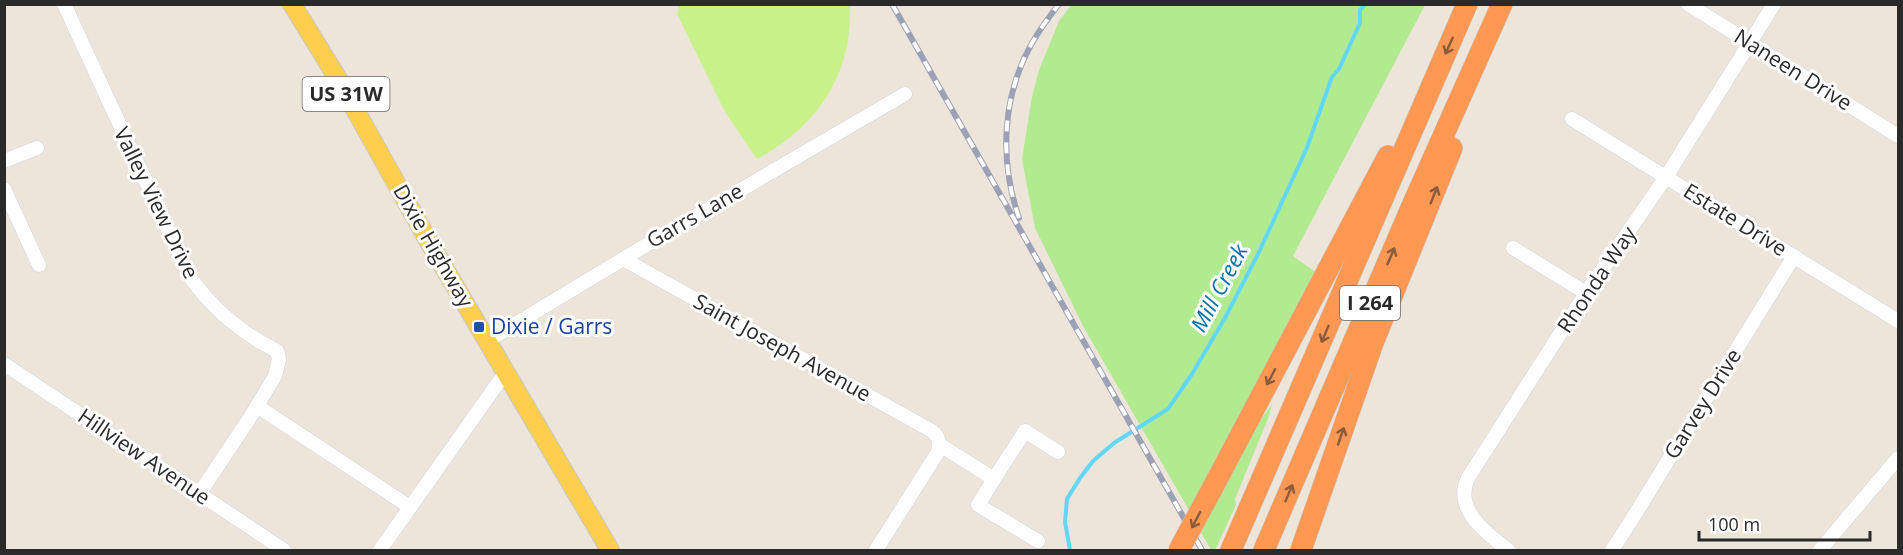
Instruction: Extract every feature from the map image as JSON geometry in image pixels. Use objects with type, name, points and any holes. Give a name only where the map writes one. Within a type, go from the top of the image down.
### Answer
[{"type":"highway","name":"I 264","points":[[1234,543],[1467,4]]},
{"type":"highway","name":"I 264","points":[[1265,548],[1411,208],[1502,4]]},
{"type":"highway","points":[[1300,550],[1373,343],[1455,140],[1477,61]]},
{"type":"highway","points":[[1179,550],[1388,154],[1431,87]]},
{"type":"main road","name":"Dixie Highway","points":[[292,4],[338,79],[487,341],[610,550]]},
{"type":"street","name":"Valley View Drive","points":[[64,4],[190,277],[202,294],[220,312],[262,344],[277,351],[279,359],[275,376],[199,494]]},
{"type":"street","name":"Naneen Drive","points":[[1688,4],[1899,136]]},
{"type":"street","name":"Rhonda Way","points":[[1508,550],[1471,516],[1463,495],[1466,483],[1586,293],[1666,177],[1774,4]]},
{"type":"street","name":"Garrs Lane","points":[[487,341],[905,94]]},
{"type":"street","name":"Estate Drive","points":[[1572,119],[1899,321]]},
{"type":"street","points":[[4,161],[38,147]]},
{"type":"street","points":[[4,189],[39,266]]},
{"type":"street","points":[[1513,248],[1586,293]]},
{"type":"street","name":"Garvey Drive","points":[[1612,550],[1794,256]]},
{"type":"street","name":"Saint Joseph Avenue","points":[[623,259],[932,431],[939,442],[994,479]]},
{"type":"street","name":"Hillview Avenue","points":[[4,364],[284,550]]},
{"type":"street","points":[[380,550],[506,373]]},
{"type":"street","points":[[257,406],[410,507]]},
{"type":"street","points":[[1038,541],[978,505],[1025,431],[1058,452]]},
{"type":"street","points":[[876,550],[938,452],[939,442]]},
{"type":"street","points":[[1820,550],[1899,458]]},
{"type":"green space","points":[[679,5],[850,5],[845,54],[838,76],[814,114],[778,146],[757,159],[725,112],[677,14]]},
{"type":"green space","points":[[1071,5],[1425,5],[1293,256],[1317,273],[1190,512],[1083,326],[1035,228],[1022,159],[1032,97],[1039,70],[1059,21]]},
{"type":"green space","points":[[1272,404],[1235,499],[1236,505],[1215,550],[1211,550],[1199,529],[1250,435]]},
{"type":"waterway","name":"Mill Creek","points":[[1070,550],[1065,522],[1067,499],[1093,461],[1114,443],[1168,409],[1192,374],[1225,318],[1258,254],[1306,150],[1332,77],[1339,69],[1360,23],[1360,10],[1365,4]]},
{"type":"railway","points":[[892,4],[1202,550]]},
{"type":"railway","points":[[1019,218],[1008,174],[1006,151],[1009,106],[1022,63],[1035,38],[1059,4]]},
{"type":"place","name":"Dixie / Garrs","points":[[479,327]]}]
